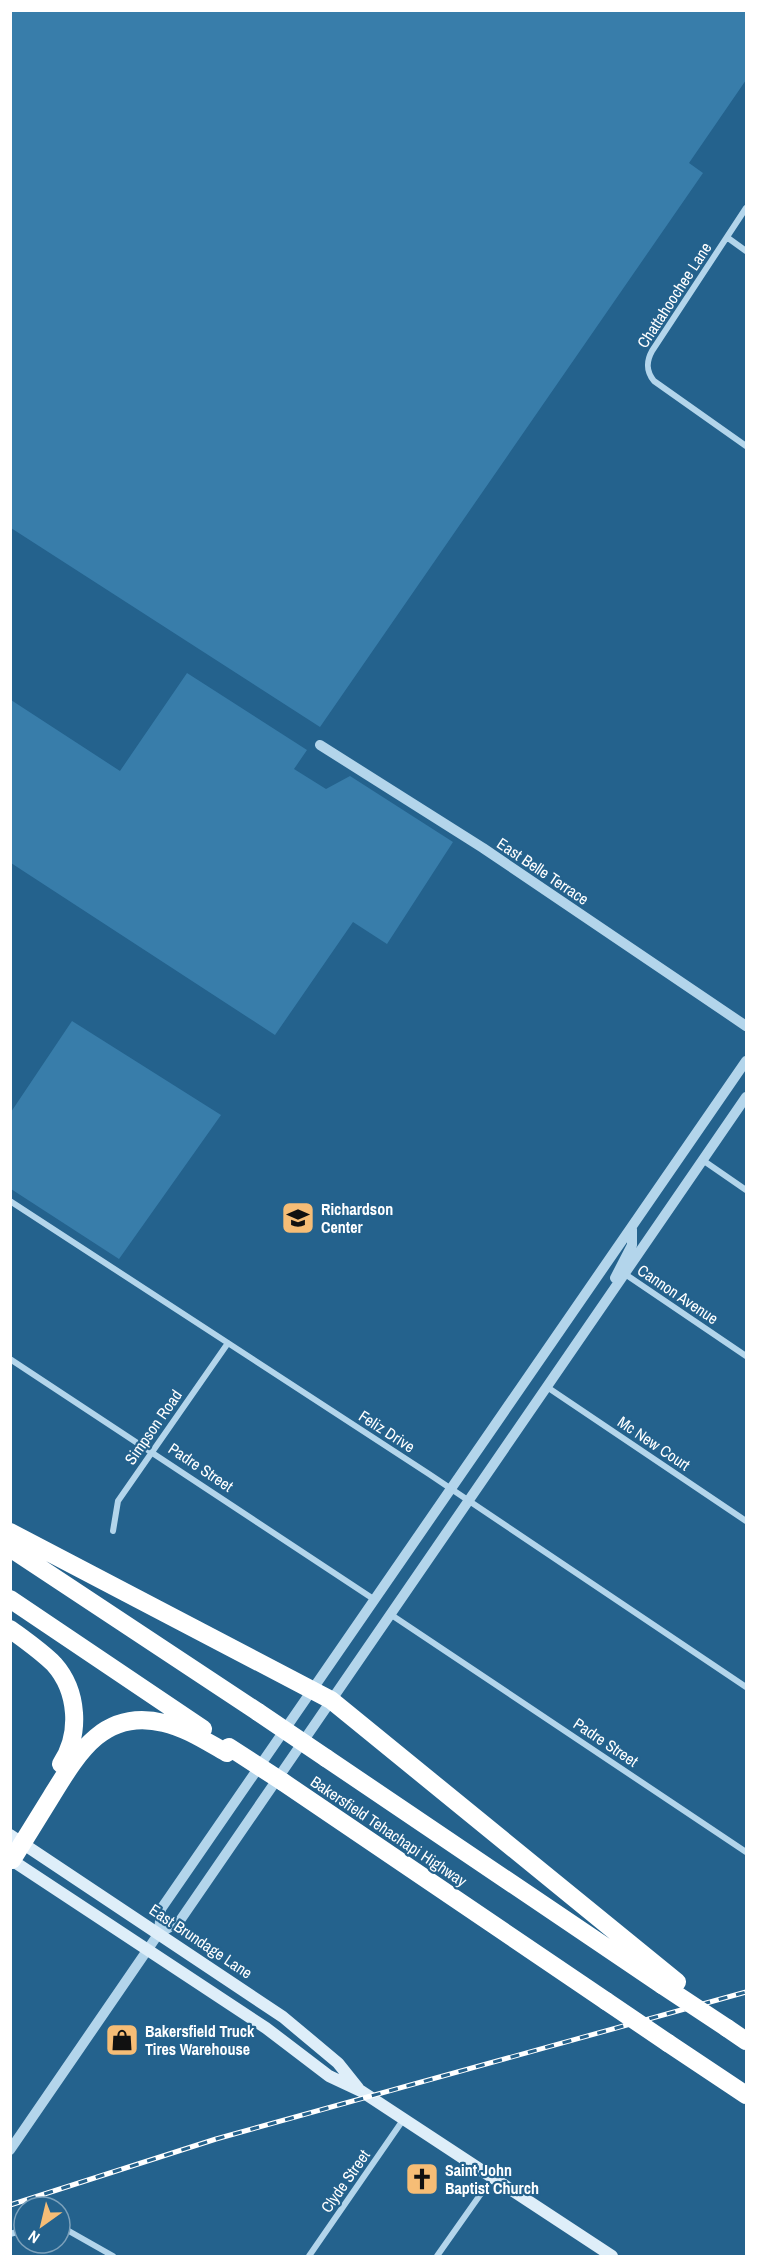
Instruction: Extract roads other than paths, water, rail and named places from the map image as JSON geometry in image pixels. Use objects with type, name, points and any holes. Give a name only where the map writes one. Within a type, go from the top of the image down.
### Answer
[{"type":"highway","points":[[10,1532],[315,1689],[331,1700],[669,1984],[747,2041]]},
{"type":"highway","name":"Bakersfield Tehachapi Highway","points":[[10,1548],[669,1984]]},
{"type":"highway","points":[[10,1599],[228,1750]]},
{"type":"highway","points":[[10,1629],[56,1666],[69,1689],[74,1719],[73,1732],[64,1759],[14,1839],[11,1859]]},
{"type":"highway","points":[[14,1839],[83,1747],[108,1729],[136,1721],[165,1723],[228,1750]]},
{"type":"highway","name":"Bakersfield Tehachapi Highway","points":[[228,1750],[283,1782],[747,2095]]},
{"type":"main road","name":"East Brundage Lane","points":[[14,1839],[283,2017],[338,2063],[361,2091]]},
{"type":"main road","name":"East Brundage Lane","points":[[11,1859],[266,2028],[329,2076],[361,2091],[605,2255]]},
{"type":"street","name":"Chattahoochee Lane","points":[[747,208],[652,351],[647,368],[654,381],[747,446]]},
{"type":"street","points":[[728,238],[747,251]]},
{"type":"street","name":"East Belle Terrace","points":[[320,745],[483,848],[747,1026]]},
{"type":"street","points":[[159,1933],[161,1909],[747,1061]]},
{"type":"street","points":[[10,2150],[159,1933],[179,1922],[747,1097]]},
{"type":"street","points":[[704,1161],[747,1190]]},
{"type":"street","name":"Feliz Drive","points":[[10,1201],[452,1489],[747,1687]]},
{"type":"street","points":[[596,1316],[633,1245],[632,1228]]},
{"type":"street","name":"Cannon Avenue","points":[[625,1274],[747,1356]]},
{"type":"street","name":"Simpson Road","points":[[113,1531],[118,1501],[228,1343]]},
{"type":"street","name":"Padre Street","points":[[10,1359],[375,1600]]},
{"type":"street","name":"Mc New Court","points":[[547,1388],[747,1521]]},
{"type":"street","name":"Padre Street","points":[[390,1614],[747,1852]]},
{"type":"street","name":"Clyde Street","points":[[309,2256],[403,2120]]},
{"type":"street","points":[[437,2256],[492,2178]]},
{"type":"street","points":[[72,2233],[108,2255]]},
{"type":"railway","points":[[10,2205],[216,2139],[746,1992]]},
{"type":"place","name":"Richardson Center","points":[[298,1218]]},
{"type":"place","name":"Bakersfield Truck Tires Warehouse","points":[[122,2040]]},
{"type":"place","name":"Saint John Baptist Church","points":[[422,2179]]}]
